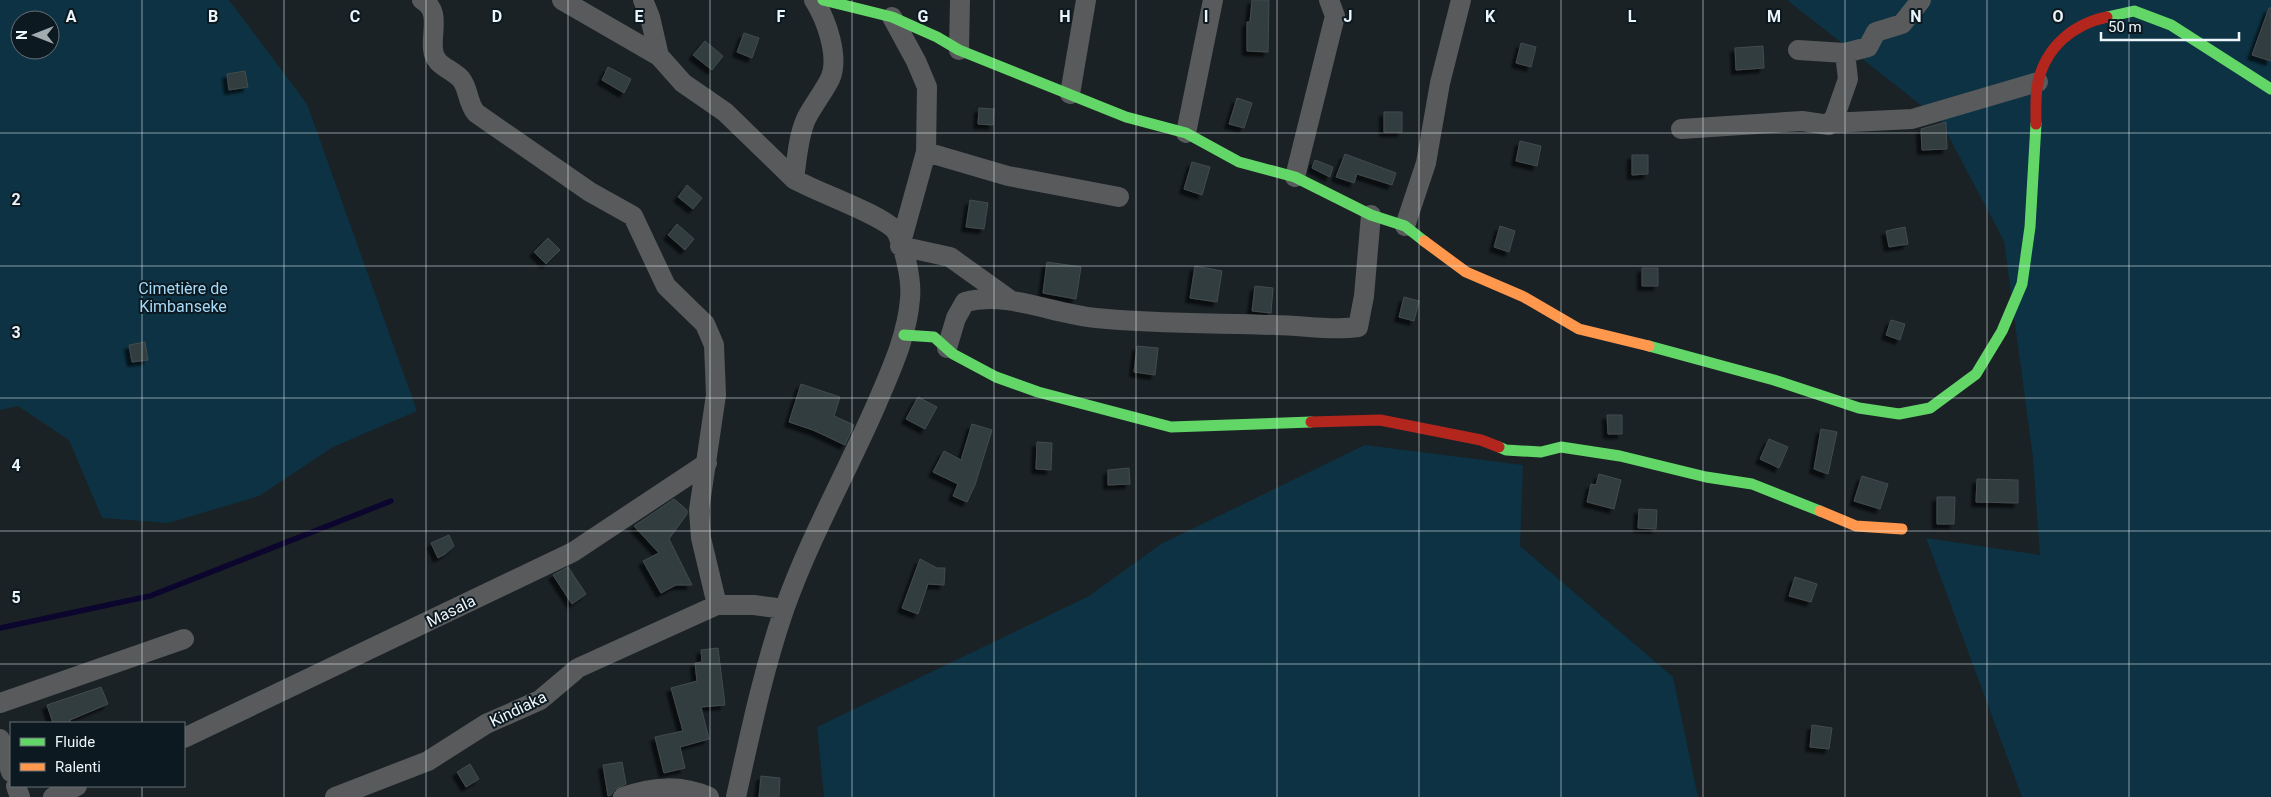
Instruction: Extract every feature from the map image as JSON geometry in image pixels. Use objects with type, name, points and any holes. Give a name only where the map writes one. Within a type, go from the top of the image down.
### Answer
[{"type":"street","points":[[422,0],[429,4],[433,12],[435,24],[433,49],[435,58],[441,65],[459,77],[466,86],[470,106],[476,113],[590,192],[633,216],[666,286],[704,324],[714,345],[716,395],[699,510],[701,538],[717,605]]},
{"type":"street","points":[[562,0],[659,56],[683,84],[725,112],[794,179],[807,187],[875,216],[896,231],[910,282],[910,299],[904,335],[867,425],[813,540],[784,609],[764,673],[736,797]]},
{"type":"street","points":[[643,0],[650,17],[659,56]]},
{"type":"street","points":[[794,179],[802,131],[834,68],[835,57],[824,15],[814,0]]},
{"type":"street","points":[[823,0],[892,18],[937,37],[959,50],[1126,117],[1186,133],[1239,162],[1296,177],[1371,215],[1405,226],[1466,272],[1524,297],[1579,329],[1774,380],[1860,408],[1899,414],[1930,408],[1976,374],[2002,331],[2022,284],[2030,227],[2038,82],[2048,54],[2068,33],[2090,20],[2130,6],[2179,30],[2212,49],[2271,89]]},
{"type":"street","points":[[959,50],[960,0]]},
{"type":"street","points":[[1070,94],[1086,0]]},
{"type":"street","points":[[1186,133],[1213,0]]},
{"type":"street","points":[[1296,177],[1335,16],[1329,0]]},
{"type":"street","points":[[1405,226],[1426,163],[1440,83],[1461,0]]},
{"type":"street","points":[[1798,50],[1845,53],[1868,47],[1876,32],[1902,24],[1920,0]]},
{"type":"street","points":[[892,18],[916,61],[927,88],[926,152],[900,246]]},
{"type":"street","points":[[1830,123],[1836,116],[1848,79],[1845,53]]},
{"type":"street","points":[[1682,129],[1802,121],[1829,125],[1830,123],[1912,119],[2038,82]]},
{"type":"street","points":[[926,152],[1008,176],[1119,197]]},
{"type":"street","points":[[946,348],[956,318],[965,302],[977,299],[1010,300],[1057,313],[1095,318],[1291,325],[1343,329],[1358,327],[1364,296],[1371,215]]},
{"type":"street","points":[[900,246],[950,257],[1010,300]]},
{"type":"street","points":[[904,335],[924,334],[934,337],[953,354],[996,378],[1038,392],[1172,427],[1380,420],[1481,440],[1506,450],[1541,452],[1561,447],[1620,456],[1706,477],[1752,484],[1856,526],[1902,529]]},
{"type":"street","name":"Masala","points":[[185,738],[573,552],[707,463]]},
{"type":"street","name":"Kindiaka","points":[[336,797],[428,761],[486,724],[540,700],[578,668],[717,605],[754,605],[784,609]]},
{"type":"street","points":[[0,703],[184,639]]},
{"type":"street","points":[[0,739],[10,769]]},
{"type":"street","points":[[53,797],[75,787]]},
{"type":"street","points":[[622,797],[644,790],[683,788],[709,797]]},
{"type":"green space","name":"Cimetière de Kimbanseke","points":[[0,0],[229,0],[307,104],[417,411],[333,447],[259,496],[168,523],[102,518],[69,440],[18,406],[0,410]]},
{"type":"green space","points":[[1787,0],[2271,0],[2271,797],[2022,797],[1926,538],[2040,555],[2033,458],[2004,241],[1940,120]]},
{"type":"green space","points":[[1365,445],[1523,465],[1520,546],[1673,677],[1698,797],[824,797],[817,727],[1089,596],[1161,544]]},
{"type":"building","points":[[1252,0],[1269,0],[1268,52],[1247,51],[1247,22],[1250,22]]},
{"type":"building","points":[[2269,8],[2271,8],[2271,61],[2252,55]]},
{"type":"building","points":[[744,33],[759,38],[752,58],[737,52]]},
{"type":"building","points":[[705,41],[723,56],[712,70],[693,55]]},
{"type":"building","points":[[1521,43],[1536,47],[1531,67],[1516,63]]},
{"type":"building","points":[[1763,46],[1764,68],[1736,70],[1735,48]]},
{"type":"building","points":[[608,67],[631,79],[624,93],[602,80]]},
{"type":"building","points":[[245,71],[248,87],[229,90],[227,74]]},
{"type":"building","points":[[1237,98],[1252,103],[1244,128],[1229,124]]},
{"type":"building","points":[[979,108],[994,109],[993,125],[978,124]]},
{"type":"building","points":[[1384,112],[1402,112],[1402,132],[1384,132]]},
{"type":"building","points":[[1946,122],[1947,149],[1922,150],[1921,129]]},
{"type":"building","points":[[1520,141],[1541,146],[1537,166],[1516,161]]},
{"type":"building","points":[[1345,154],[1396,173],[1392,185],[1357,174],[1354,183],[1336,177]]},
{"type":"building","points":[[1632,155],[1648,155],[1648,174],[1632,175]]},
{"type":"building","points":[[1315,160],[1333,167],[1330,177],[1312,168]]},
{"type":"building","points":[[1192,162],[1210,167],[1202,195],[1184,189]]},
{"type":"building","points":[[687,185],[702,198],[693,209],[678,197]]},
{"type":"building","points":[[970,200],[988,203],[984,229],[966,227]]},
{"type":"building","points":[[677,224],[694,239],[685,250],[668,235]]},
{"type":"building","points":[[1500,226],[1515,231],[1509,252],[1494,247]]},
{"type":"building","points":[[1905,227],[1908,244],[1889,247],[1886,231]]},
{"type":"building","points":[[548,238],[560,250],[546,264],[534,252]]},
{"type":"building","points":[[1047,262],[1081,267],[1076,299],[1043,293]]},
{"type":"building","points":[[1195,266],[1222,271],[1217,302],[1190,298]]},
{"type":"building","points":[[1642,268],[1658,268],[1658,286],[1642,286]]},
{"type":"building","points":[[1255,286],[1273,288],[1271,313],[1252,311]]},
{"type":"building","points":[[1404,297],[1419,301],[1414,321],[1399,317]]},
{"type":"building","points":[[1891,320],[1905,324],[1900,340],[1886,335]]},
{"type":"building","points":[[145,342],[148,360],[132,362],[129,345]]},
{"type":"building","points":[[1137,346],[1158,348],[1155,375],[1134,372]]},
{"type":"building","points":[[801,384],[840,397],[834,416],[854,425],[845,445],[813,430],[789,422]]},
{"type":"building","points":[[918,397],[937,407],[925,429],[906,419]]},
{"type":"building","points":[[1607,415],[1622,415],[1622,434],[1608,434]]},
{"type":"building","points":[[972,424],[992,430],[975,485],[967,502],[953,496],[958,484],[933,472],[944,451],[961,460]]},
{"type":"building","points":[[1821,429],[1837,432],[1828,474],[1814,469]]},
{"type":"building","points":[[1769,439],[1788,447],[1779,468],[1760,459]]},
{"type":"building","points":[[1037,442],[1052,443],[1051,470],[1036,469]]},
{"type":"building","points":[[1129,468],[1130,484],[1108,485],[1108,470]]},
{"type":"building","points":[[1599,474],[1621,480],[1614,509],[1587,502],[1591,484],[1596,485]]},
{"type":"building","points":[[1862,476],[1888,484],[1880,509],[1854,501]]},
{"type":"building","points":[[1977,479],[2018,480],[2018,503],[1976,502]]},
{"type":"building","points":[[1937,497],[1955,497],[1954,524],[1937,524]]},
{"type":"building","points":[[674,499],[687,510],[687,514],[669,539],[692,585],[676,585],[661,593],[643,561],[659,553],[634,526]]},
{"type":"building","points":[[1639,509],[1657,510],[1656,529],[1638,528]]},
{"type":"building","points":[[449,535],[454,546],[438,558],[431,543]]},
{"type":"building","points":[[920,559],[937,568],[945,568],[944,585],[928,584],[918,614],[902,608]]},
{"type":"building","points":[[568,567],[586,594],[572,604],[553,575]]},
{"type":"building","points":[[1795,577],[1817,584],[1811,602],[1789,596]]},
{"type":"building","points":[[718,648],[725,705],[701,707],[709,739],[680,747],[685,768],[664,773],[655,737],[683,731],[671,688],[697,681],[695,663],[702,662],[701,650]]},
{"type":"building","points":[[101,687],[108,704],[70,720],[71,722],[53,722],[47,705]]},
{"type":"building","points":[[1812,725],[1832,728],[1829,749],[1810,747]]},
{"type":"building","points":[[622,762],[626,784],[615,789],[608,796],[603,765]]},
{"type":"building","points":[[470,764],[479,779],[466,787],[457,772]]},
{"type":"building","points":[[761,776],[780,778],[779,797],[759,797]]},
{"type":"waterway","points":[[0,628],[150,596],[391,501]]},
{"type":"traffic: fast","points":[[823,0],[892,17],[937,37],[959,50],[1126,117],[1186,133],[1239,162],[1295,177],[1371,215],[1405,226],[1424,241]]},
{"type":"traffic: fast","points":[[2107,17],[2134,11],[2171,25],[2271,89]]},
{"type":"traffic: fast","points":[[1649,346],[1774,380],[1859,408],[1899,414],[1930,408],[1976,374],[2002,331],[2022,284],[2030,227],[2036,124]]},
{"type":"traffic: fast","points":[[904,335],[934,337],[953,354],[996,377],[1038,392],[1171,427],[1311,422]]},
{"type":"traffic: fast","points":[[1499,447],[1506,450],[1541,452],[1561,447],[1620,456],[1706,477],[1752,484],[1820,511]]},
{"type":"traffic: slow","points":[[1424,241],[1466,272],[1524,297],[1579,329],[1649,346]]},
{"type":"traffic: slow","points":[[1820,511],[1856,526],[1902,529]]},
{"type":"traffic: jam","points":[[2036,124],[2037,87],[2047,58],[2054,48],[2072,31],[2095,20],[2107,17]]},
{"type":"traffic: jam","points":[[1311,422],[1380,420],[1481,440],[1499,447]]}]
